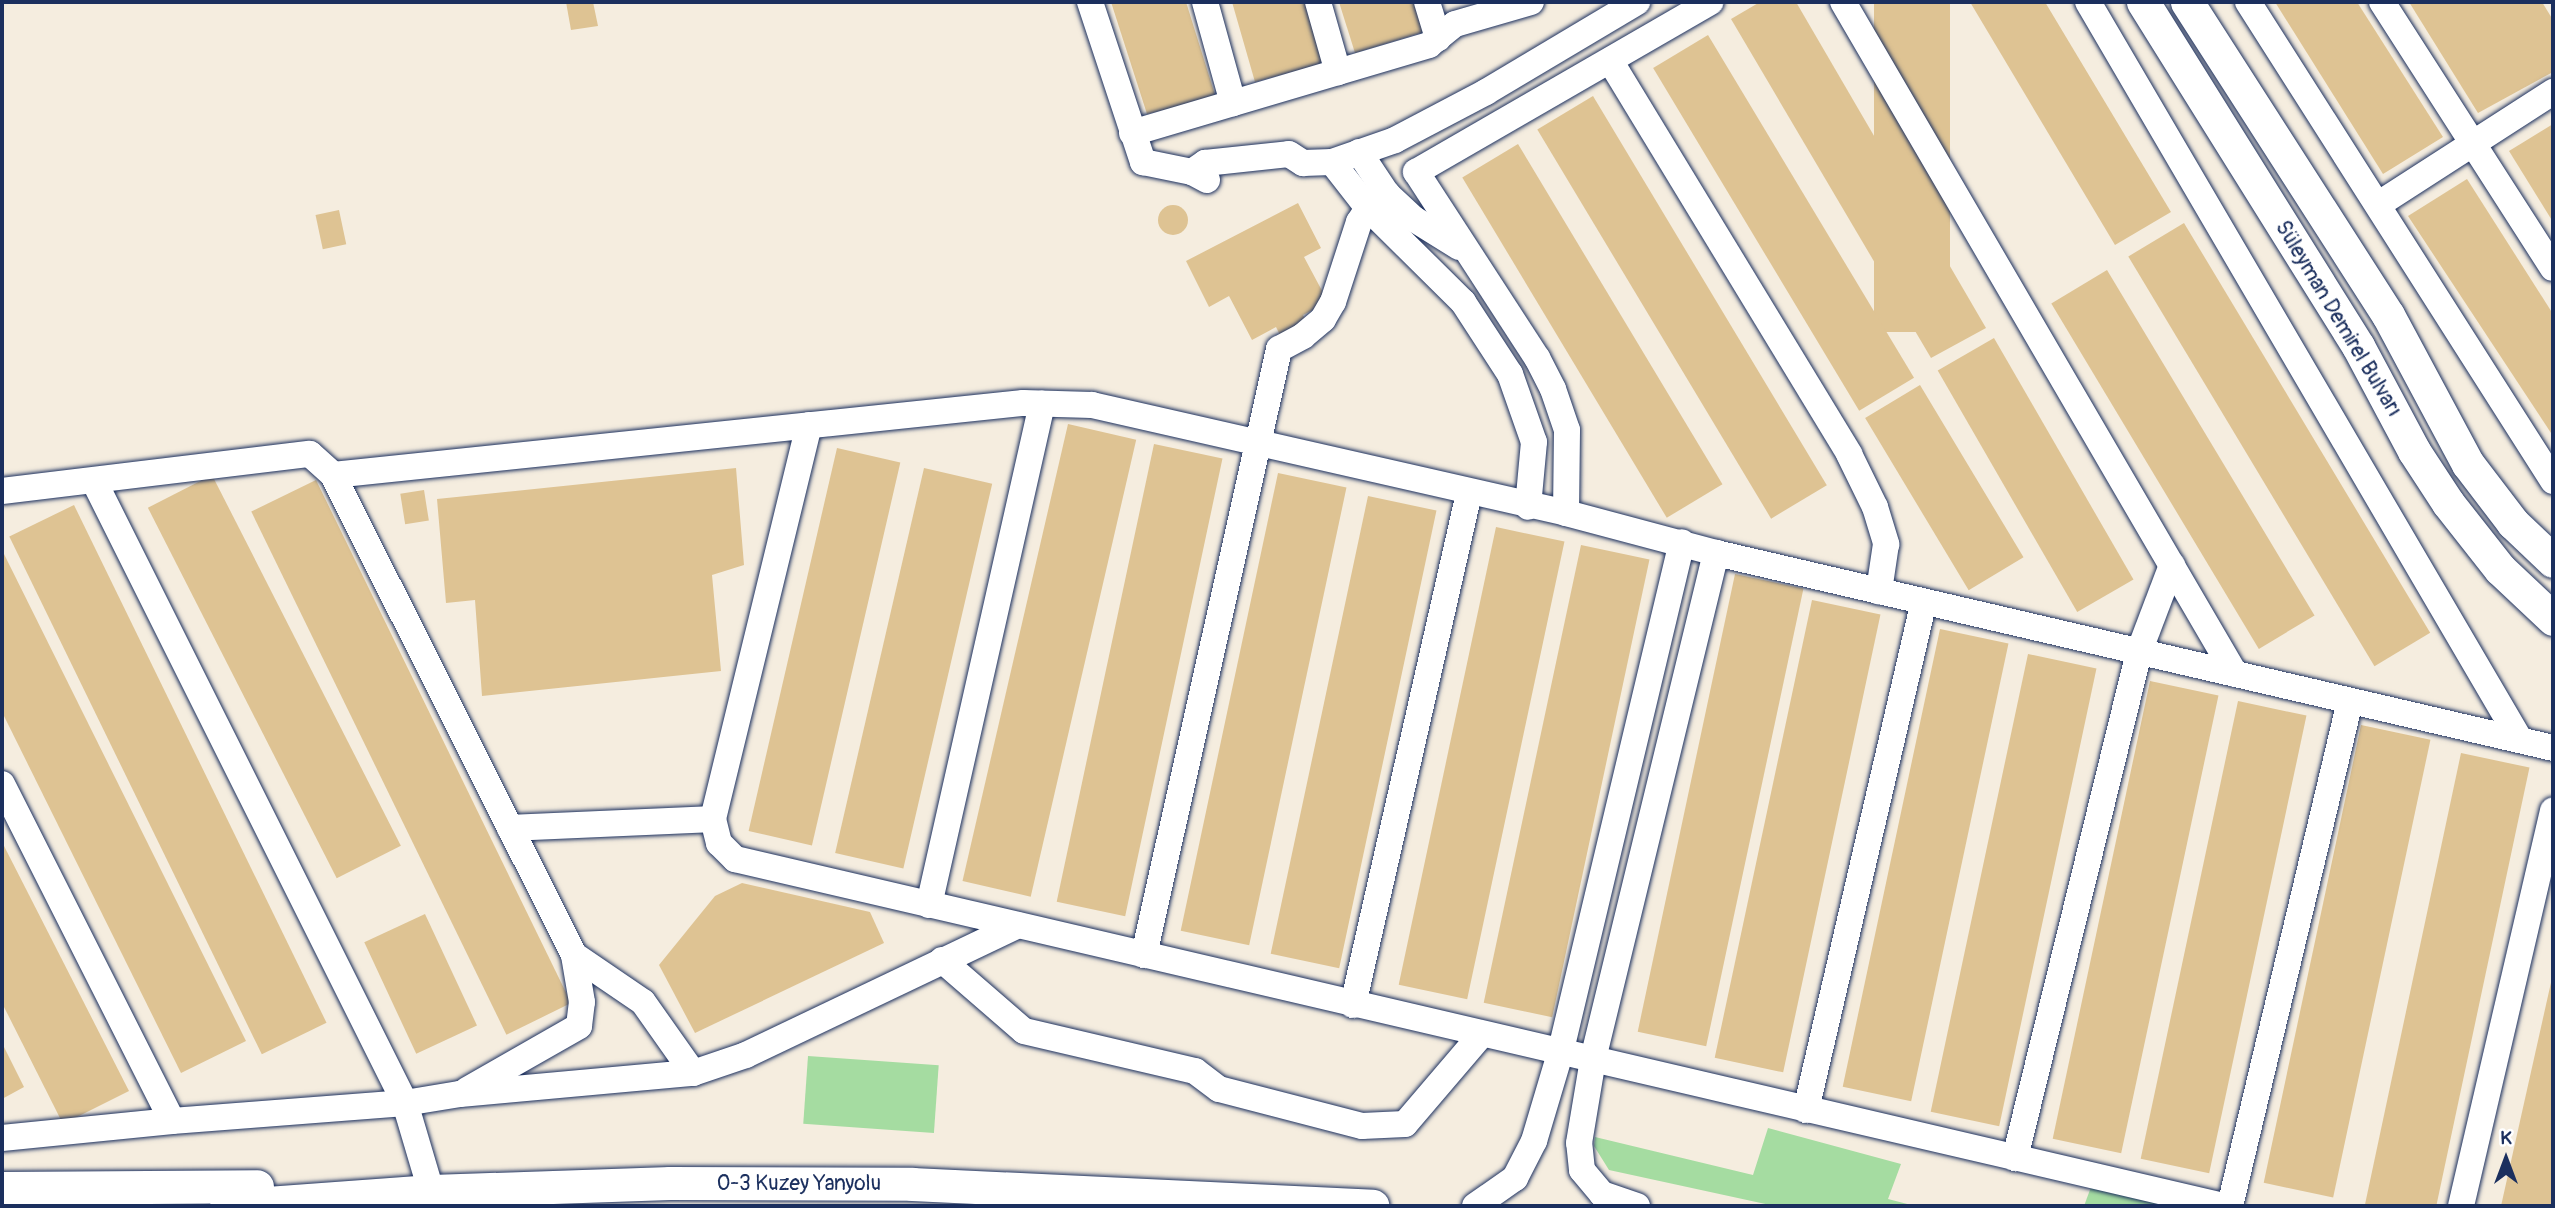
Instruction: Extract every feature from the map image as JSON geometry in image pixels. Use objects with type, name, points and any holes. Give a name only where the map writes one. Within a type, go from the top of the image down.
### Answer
[{"type":"main road","name":"Süleyman Demirel Bulvarı","points":[[2143,2],[2358,346],[2414,450],[2448,503],[2500,569],[2553,620]]},
{"type":"main road","name":"Süleyman Demirel Bulvarı","points":[[2187,2],[2388,315],[2468,464],[2513,523],[2553,561]]},
{"type":"main road","name":"O-3 Kuzey Yanyolu","points":[[226,1206],[431,1191],[670,1183],[912,1184],[1263,1205],[1372,1206]]},
{"type":"main road","points":[[2,1188],[297,1185],[431,1191]]},
{"type":"street","points":[[1090,2],[1143,162],[1192,172],[1205,163],[1289,154],[1303,163],[1332,162],[1395,140],[1486,92],[1637,2]]},
{"type":"street","points":[[1205,2],[1233,103]]},
{"type":"street","points":[[1318,2],[1338,72]]},
{"type":"street","points":[[1427,2],[1438,38]]},
{"type":"street","points":[[1132,133],[1429,45],[1455,24],[1531,2]]},
{"type":"street","points":[[1566,513],[1567,430],[1553,389],[1537,358],[1416,172],[1711,2]]},
{"type":"street","points":[[1843,2],[2235,674]]},
{"type":"street","points":[[2088,2],[2520,740]]},
{"type":"street","points":[[2248,2],[2553,481]]},
{"type":"street","points":[[2382,2],[2553,268]]},
{"type":"street","points":[[1611,62],[1849,454],[1875,507],[1886,544],[1879,591]]},
{"type":"street","points":[[2379,204],[2553,92]]},
{"type":"street","points":[[1359,152],[1377,201],[1414,219],[1466,251]]},
{"type":"street","points":[[1332,162],[1377,201],[1463,302],[1510,374],[1534,442],[1528,507]]},
{"type":"street","points":[[1144,956],[1279,349],[1311,330],[1327,312],[1350,241],[1377,201]]},
{"type":"street","points":[[333,475],[1023,403],[1092,405],[1528,507],[1566,513],[1716,553],[2553,748]]},
{"type":"street","points":[[929,905],[1042,404]]},
{"type":"street","points":[[809,425],[713,819],[719,843],[735,859],[1560,1054],[1593,1059],[2224,1206]]},
{"type":"street","points":[[2,492],[310,454],[333,475],[574,955],[582,1002],[579,1026],[460,1094]]},
{"type":"street","points":[[94,481],[405,1103],[431,1191]]},
{"type":"street","points":[[1353,1005],[1469,493]]},
{"type":"street","points":[[1475,1206],[1515,1178],[1534,1140],[1560,1054],[1682,542]]},
{"type":"street","points":[[1637,1206],[1602,1194],[1582,1170],[1579,1143],[1593,1059],[1716,553]]},
{"type":"street","points":[[2015,1158],[2139,652],[2172,565]]},
{"type":"street","points":[[1807,1110],[1924,601]]},
{"type":"street","points":[[2230,1206],[2350,701]]},
{"type":"street","points":[[2,784],[172,1121]]},
{"type":"street","points":[[2461,1206],[2553,811]]},
{"type":"street","points":[[510,828],[713,819]]},
{"type":"street","points":[[2,1138],[172,1121],[405,1103],[460,1094],[693,1073],[746,1055],[1018,926]]},
{"type":"street","points":[[574,955],[643,1002],[693,1073]]},
{"type":"street","points":[[942,960],[1024,1031],[1195,1071],[1219,1089],[1362,1126],[1405,1124],[1481,1035]]},
{"type":"green space","points":[[808,1056],[939,1065],[934,1133],[803,1124]]},
{"type":"green space","points":[[1768,1128],[1901,1164],[1888,1199],[1915,1206],[1770,1205],[1609,1170],[1594,1146],[1595,1137],[1753,1175]]},
{"type":"green space","points":[[2094,1179],[2216,1206],[2084,1206]]},
{"type":"building","points":[[566,2],[593,2],[598,26],[571,30]]},
{"type":"building","points":[[1111,2],[1186,2],[1216,98],[1147,114]]},
{"type":"building","points":[[1232,2],[1310,2],[1328,62],[1255,82]]},
{"type":"building","points":[[1339,2],[1418,2],[1427,31],[1355,53]]},
{"type":"building","points":[[1760,2],[1796,2],[1986,328],[1931,358],[1731,19]]},
{"type":"building","points":[[1874,2],[1950,2],[1950,332],[1874,332]]},
{"type":"building","points":[[1970,2],[2045,2],[2171,212],[2115,245]]},
{"type":"building","points":[[2275,2],[2357,2],[2443,137],[2383,174]]},
{"type":"building","points":[[2409,2],[2542,2],[2553,20],[2553,72],[2478,113]]},
{"type":"building","points":[[1708,35],[1914,378],[1859,411],[1653,68]]},
{"type":"building","points":[[1593,96],[1827,485],[1771,519],[1537,129]]},
{"type":"building","points":[[2553,124],[2553,222],[2509,151]]},
{"type":"building","points":[[1518,144],[1722,484],[1667,518],[1462,177]]},
{"type":"building","points":[[2467,179],[2553,314],[2553,436],[2408,216]]},
{"type":"building","points":[[1298,203],[1321,248],[1304,257],[1328,302],[1303,315],[1310,329],[1284,343],[1276,327],[1252,340],[1229,296],[1209,307],[1186,261]]},
{"type":"building","points":[[1173,205],[1184,209],[1188,220],[1184,231],[1173,235],[1162,231],[1158,220],[1162,209]]},
{"type":"building","points":[[339,210],[346,244],[323,249],[316,215]]},
{"type":"building","points":[[2184,223],[2430,633],[2374,666],[2128,256]]},
{"type":"building","points":[[2107,270],[2315,615],[2259,649],[2051,303]]},
{"type":"building","points":[[1994,338],[2134,580],[2077,612],[1938,370]]},
{"type":"building","points":[[1920,385],[2024,557],[1969,590],[1865,418]]},
{"type":"building","points":[[1068,424],[1136,440],[1031,897],[962,881]]},
{"type":"building","points":[[1154,444],[1222,459],[1125,916],[1057,902]]},
{"type":"building","points":[[837,448],[900,463],[812,846],[749,831]]},
{"type":"building","points":[[736,468],[744,565],[712,575],[721,671],[482,696],[475,600],[446,603],[437,499]]},
{"type":"building","points":[[924,468],[992,484],[903,869],[835,853]]},
{"type":"building","points":[[1278,473],[1346,488],[1249,945],[1181,931]]},
{"type":"building","points":[[212,475],[401,846],[337,878],[148,508]]},
{"type":"building","points":[[316,480],[571,1003],[506,1035],[251,512]]},
{"type":"building","points":[[424,490],[429,521],[405,524],[400,494]]},
{"type":"building","points":[[1368,496],[1436,511],[1339,968],[1271,954]]},
{"type":"building","points":[[74,505],[327,1023],[262,1054],[9,537]]},
{"type":"building","points":[[1496,527],[1564,542],[1467,999],[1399,985]]},
{"type":"building","points":[[1581,545],[1649,560],[1552,1017],[1484,1003]]},
{"type":"building","points":[[2,550],[246,1041],[181,1073],[2,712]]},
{"type":"building","points":[[1735,574],[1803,589],[1706,1046],[1638,1032]]},
{"type":"building","points":[[1812,600],[1880,615],[1783,1072],[1715,1058]]},
{"type":"building","points":[[1940,629],[2008,644],[1911,1101],[1843,1087]]},
{"type":"building","points":[[2028,654],[2096,669],[1999,1126],[1931,1112]]},
{"type":"building","points":[[2150,681],[2218,696],[2121,1153],[2053,1139]]},
{"type":"building","points":[[2238,701],[2306,716],[2209,1173],[2141,1159]]},
{"type":"building","points":[[2361,725],[2430,740],[2333,1198],[2264,1183]]},
{"type":"building","points":[[2461,753],[2529,768],[2436,1206],[2365,1206]]},
{"type":"building","points":[[2,842],[129,1091],[63,1124],[2,1003]]},
{"type":"building","points":[[742,883],[870,912],[884,943],[695,1033],[659,965],[715,896]]},
{"type":"building","points":[[425,914],[477,1025],[416,1054],[364,942]]},
{"type":"building","points":[[2552,978],[2553,1206],[2501,1206]]},
{"type":"building","points":[[2,1043],[24,1087],[2,1099]]}]
